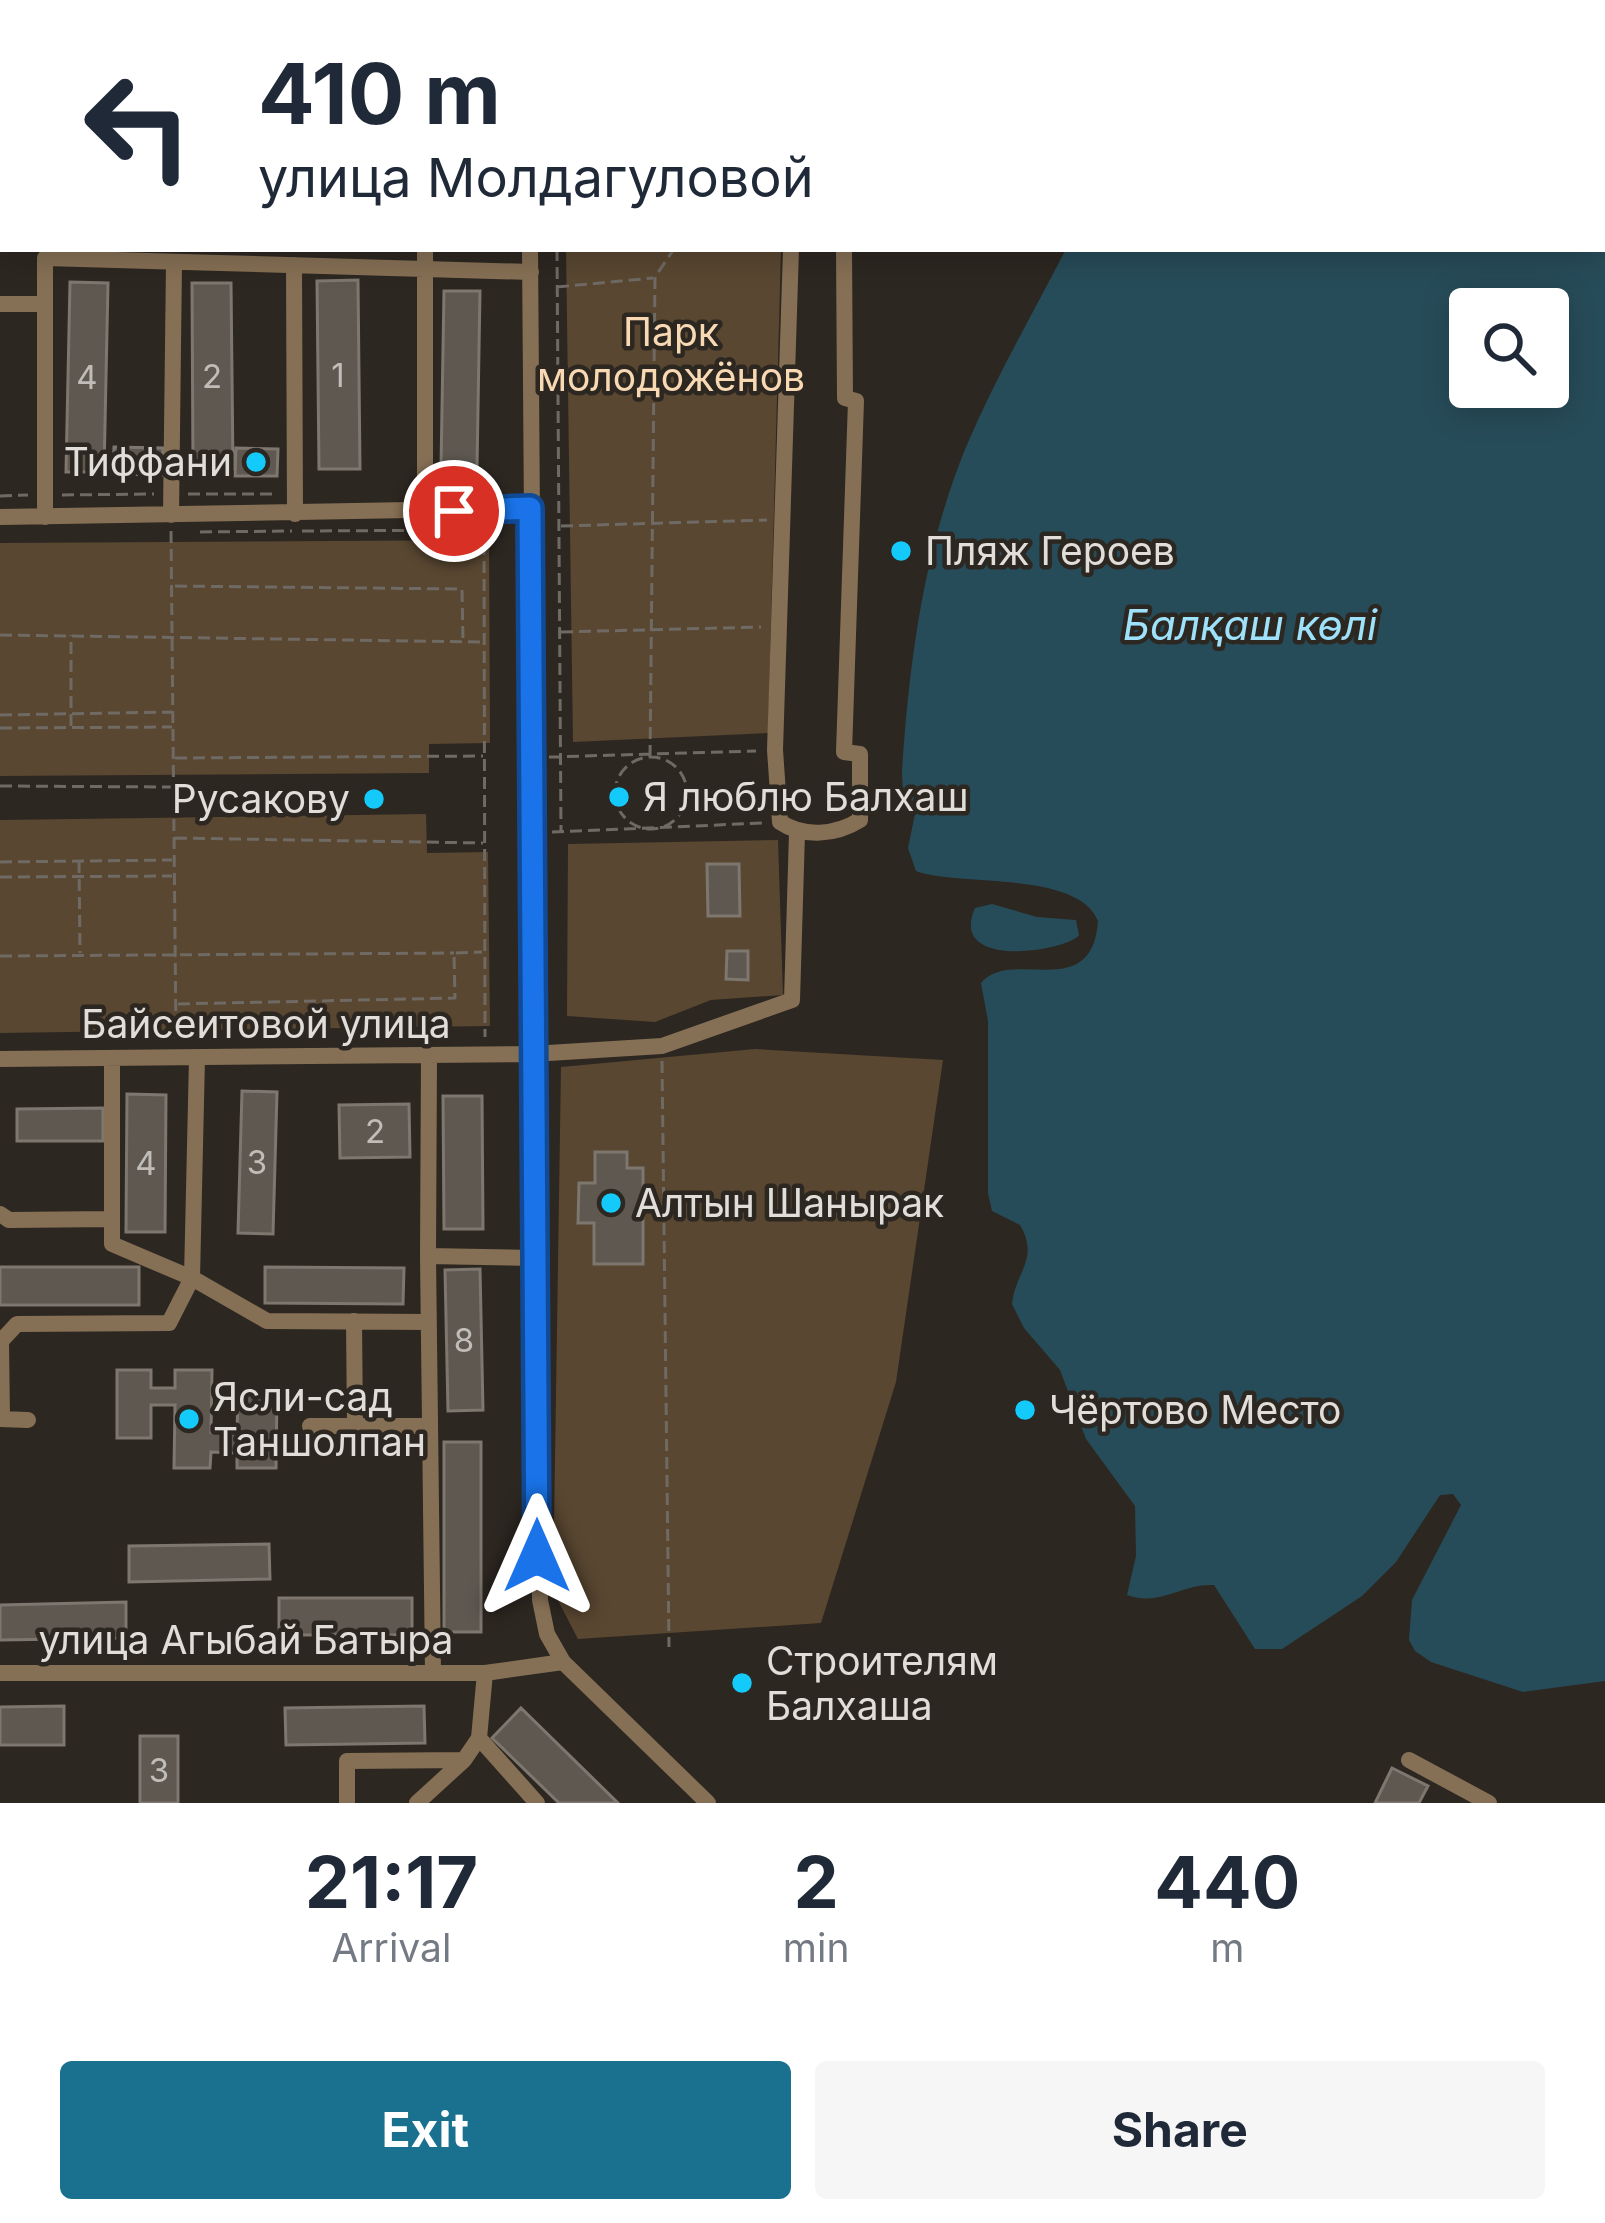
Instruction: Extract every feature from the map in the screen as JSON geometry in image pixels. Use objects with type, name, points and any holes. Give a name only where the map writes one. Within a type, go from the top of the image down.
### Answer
[{"type":"street","points":[[425,252],[425,512]]},
{"type":"street","points":[[530,252],[537,1556],[547,1634],[563,1662],[708,1803]]},
{"type":"street","points":[[791,252],[776,626],[776,750],[780,822],[796,833],[845,830],[860,820],[860,754],[844,752],[856,401],[845,398],[844,252]]},
{"type":"street","points":[[45,517],[45,304],[38,254],[531,272]]},
{"type":"street","points":[[171,515],[174,262]]},
{"type":"street","points":[[294,266],[295,514]]},
{"type":"street","points":[[0,304],[45,304]]},
{"type":"street","points":[[0,518],[530,508]]},
{"type":"street","name":"Байсеитовой улица","points":[[0,1060],[485,1055],[662,1046],[792,1000],[796,833]]},
{"type":"street","points":[[429,1056],[433,1673]]},
{"type":"street","points":[[112,1058],[112,1244],[192,1279],[267,1321],[429,1322]]},
{"type":"street","points":[[28,1420],[1,1419],[1,1341],[17,1324],[169,1323],[192,1279],[197,1058]]},
{"type":"street","points":[[0,1214],[9,1220],[111,1219]]},
{"type":"street","points":[[428,1256],[537,1258]]},
{"type":"street","points":[[354,1321],[355,1426]]},
{"type":"street","points":[[310,1426],[430,1426]]},
{"type":"street","name":"улица Агыбай Батыра","points":[[0,1673],[485,1673],[563,1662]]},
{"type":"street","points":[[418,1803],[464,1760],[479,1738],[485,1673]]},
{"type":"street","points":[[479,1738],[537,1803]]},
{"type":"street","points":[[347,1803],[347,1761],[464,1760]]},
{"type":"street","points":[[1408,1760],[1489,1803]]},
{"type":"path","points":[[557,252],[561,832]]},
{"type":"path","points":[[650,757],[655,278],[672,252]]},
{"type":"path","points":[[557,287],[655,278]]},
{"type":"path","points":[[0,496],[295,494]]},
{"type":"path","points":[[484,510],[485,1055]]},
{"type":"path","points":[[171,515],[176,1058]]},
{"type":"path","points":[[559,526],[782,519]]},
{"type":"path","points":[[194,532],[484,530]]},
{"type":"path","points":[[172,586],[462,589],[463,642]]},
{"type":"path","points":[[559,632],[776,626]]},
{"type":"path","points":[[0,635],[484,642]]},
{"type":"path","points":[[71,635],[71,728]]},
{"type":"path","points":[[0,715],[173,712]]},
{"type":"path","points":[[0,728],[173,727]]},
{"type":"path","points":[[532,756],[650,757],[776,750]]},
{"type":"path","points":[[173,758],[485,756]]},
{"type":"path","points":[[650,757],[676,766],[687,792],[677,818],[652,829],[626,819],[615,794],[625,768],[650,757]]},
{"type":"path","points":[[0,786],[174,787]]},
{"type":"path","points":[[532,833],[780,822]]},
{"type":"path","points":[[174,838],[485,842]]},
{"type":"path","points":[[0,862],[174,860]]},
{"type":"path","points":[[79,861],[80,955]]},
{"type":"path","points":[[0,877],[174,876]]},
{"type":"path","points":[[0,956],[485,952]]},
{"type":"path","points":[[176,1004],[455,998],[454,953]]},
{"type":"path","points":[[662,1046],[669,1647]]},
{"type":"green space","name":"Парк молодожёнов","points":[[566,252],[781,252],[768,733],[573,742]]},
{"type":"green space","points":[[489,540],[490,743],[429,744],[429,773],[0,776],[0,543]]},
{"type":"green space","points":[[426,814],[427,853],[488,852],[490,1026],[0,1033],[0,820]]},
{"type":"green space","points":[[778,840],[783,995],[711,1000],[655,1022],[567,1016],[568,844]]},
{"type":"green space","points":[[755,1049],[943,1060],[896,1382],[821,1623],[578,1639],[553,1591],[561,1067]]},
{"type":"water","name":"Балқаш көлі","points":[[1064,252],[1605,252],[1605,1681],[1523,1692],[1431,1662],[1415,1651],[1409,1640],[1412,1600],[1461,1505],[1453,1494],[1440,1495],[1396,1562],[1362,1596],[1282,1649],[1255,1649],[1214,1585],[1160,1597],[1127,1595],[1136,1556],[1135,1506],[1086,1439],[1060,1370],[1024,1328],[1012,1304],[1027,1256],[1026,1237],[1020,1225],[992,1211],[988,1193],[988,1021],[981,983],[994,973],[1066,968],[1081,961],[1092,946],[1098,921],[1086,905],[1043,887],[916,871],[908,848],[915,814],[903,794],[902,772],[921,606],[939,525],[966,447]]},
{"type":"water","points":[[992,904],[1037,917],[1076,920],[1079,935],[1034,950],[993,948],[978,941],[971,928],[975,908]]},
{"type":"building","points":[[358,280],[360,469],[319,469],[317,281]]},
{"type":"building","points":[[70,282],[108,283],[104,472],[66,472]]},
{"type":"building","points":[[192,283],[231,283],[233,469],[193,469]]},
{"type":"building","points":[[444,291],[480,291],[477,468],[441,467]]},
{"type":"building","points":[[114,447],[163,448],[162,475],[113,474]]},
{"type":"building","name":"Тиффани","points":[[236,448],[278,449],[277,476],[235,476]]},
{"type":"building","points":[[707,864],[739,864],[740,916],[708,916]]},
{"type":"building","points":[[727,951],[748,951],[748,980],[726,979]]},
{"type":"building","points":[[242,1091],[277,1092],[273,1234],[238,1233]]},
{"type":"building","points":[[127,1094],[166,1095],[165,1232],[126,1232]]},
{"type":"building","points":[[443,1096],[482,1096],[483,1229],[444,1229]]},
{"type":"building","points":[[409,1104],[410,1157],[340,1158],[339,1105]]},
{"type":"building","points":[[103,1108],[103,1141],[17,1141],[17,1109]]},
{"type":"building","name":"Алтын Шанырак","points":[[595,1152],[627,1152],[627,1168],[643,1168],[643,1264],[594,1264],[594,1223],[578,1223],[579,1183],[595,1183]]},
{"type":"building","points":[[0,1267],[139,1267],[139,1305],[0,1305]]},
{"type":"building","points":[[265,1267],[404,1268],[403,1304],[265,1303]]},
{"type":"building","points":[[480,1269],[483,1410],[448,1411],[445,1270]]},
{"type":"building","points":[[117,1370],[151,1370],[151,1388],[175,1388],[175,1370],[212,1370],[211,1432],[237,1432],[238,1395],[277,1395],[276,1468],[237,1468],[237,1453],[211,1452],[210,1468],[174,1468],[175,1405],[151,1405],[151,1438],[117,1438]]},
{"type":"building","points":[[444,1442],[481,1442],[481,1632],[444,1632]]},
{"type":"building","points":[[269,1544],[270,1579],[129,1582],[129,1546]]},
{"type":"building","points":[[279,1598],[412,1598],[412,1635],[279,1635]]},
{"type":"building","points":[[126,1602],[126,1638],[0,1640],[0,1605]]},
{"type":"building","points":[[64,1706],[64,1745],[0,1745],[0,1707]]},
{"type":"building","points":[[424,1706],[425,1743],[286,1745],[285,1708]]},
{"type":"building","points":[[521,1708],[618,1803],[559,1803],[492,1738]]},
{"type":"building","points":[[140,1736],[178,1736],[178,1803],[140,1803]]},
{"type":"building","points":[[1392,1768],[1428,1786],[1419,1803],[1375,1803]]},
{"type":"place","name":"Тиффани","points":[[256,462]]},
{"type":"place","name":"Пляж Героев","points":[[901,551]]},
{"type":"place","name":"Я люблю Балхаш","points":[[619,797]]},
{"type":"place","name":"Русакову","points":[[374,799]]},
{"type":"place","name":"Алтын Шанырак","points":[[611,1203]]},
{"type":"place","name":"Чёртово Место","points":[[1025,1410]]},
{"type":"place","name":"Ясли-сад Таншолпан","points":[[189,1419]]},
{"type":"place","name":"Строителям Балхаша","points":[[742,1683]]},
{"type":"route","points":[[454,511],[530,508],[537,1556]]}]
